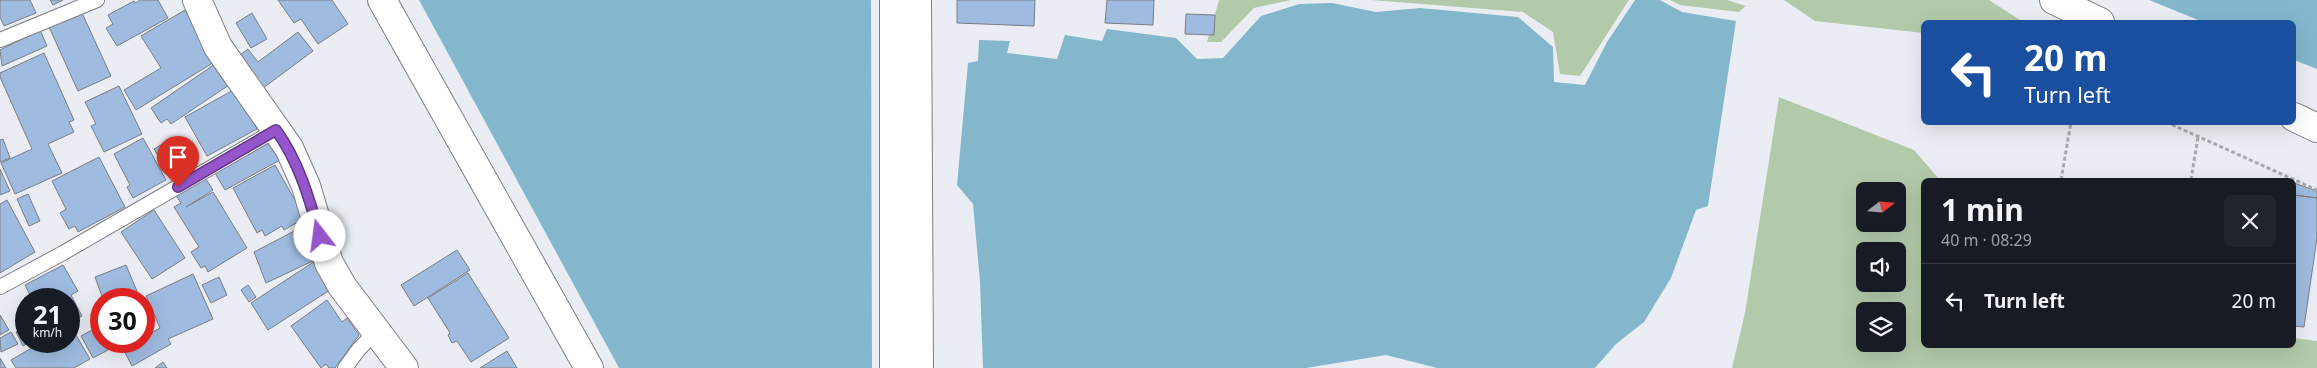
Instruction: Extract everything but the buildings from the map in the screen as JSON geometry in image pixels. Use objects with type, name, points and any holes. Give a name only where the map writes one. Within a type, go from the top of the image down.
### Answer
[{"type":"street","points":[[197,0],[218,47],[289,148],[306,186],[329,263],[342,286],[404,368]]},
{"type":"street","points":[[382,0],[589,368]]},
{"type":"street","points":[[894,0],[894,368]]},
{"type":"street","points":[[917,0],[919,368]]},
{"type":"street","points":[[2054,0],[2096,20]]},
{"type":"street","points":[[2296,118],[2317,128]]},
{"type":"lane","points":[[0,40],[97,0]]},
{"type":"lane","points":[[0,287],[63,253],[276,130]]},
{"type":"lane","points":[[345,368],[359,349],[376,332]]},
{"type":"path","points":[[2061,178],[2070,125]]},
{"type":"path","points":[[2172,125],[2290,178]]},
{"type":"path","points":[[2192,178],[2198,137]]},
{"type":"path","points":[[2296,181],[2317,190]]},
{"type":"green space","points":[[1219,0],[1291,0],[1254,8],[1221,42],[1207,42]]},
{"type":"green space","points":[[1371,0],[1629,0],[1580,76],[1560,74],[1553,32],[1523,12]]},
{"type":"green space","points":[[1670,0],[1727,0],[1746,6],[1739,12],[1680,5]]},
{"type":"green space","points":[[1784,0],[1989,0],[2020,20],[1921,20],[1921,33],[1815,21]]},
{"type":"green space","points":[[1779,97],[1914,150],[1938,178],[1921,178],[1921,348],[2296,348],[2296,338],[2317,341],[2317,368],[1732,368],[1745,313]]},
{"type":"water","points":[[419,0],[871,0],[872,368],[619,368]]},
{"type":"water","points":[[1635,0],[1660,0],[1682,12],[1736,21],[1708,206],[1696,210],[1671,278],[1644,322],[1616,344],[1595,368],[1437,368],[1386,355],[1306,368],[983,368],[980,282],[973,204],[957,185],[968,63],[978,61],[979,40],[1010,41],[1007,53],[1057,59],[1065,35],[1102,41],[1107,29],[1176,38],[1197,59],[1223,58],[1261,16],[1299,4],[1332,3],[1376,12],[1420,8],[1518,17],[1553,47],[1554,82],[1585,85],[1607,42]]},
{"type":"water","points":[[2149,0],[2317,0],[2317,69],[2296,61],[2296,20],[2198,20]]},
{"type":"route","points":[[178,187],[276,130],[289,148],[306,186],[320,236]]}]
